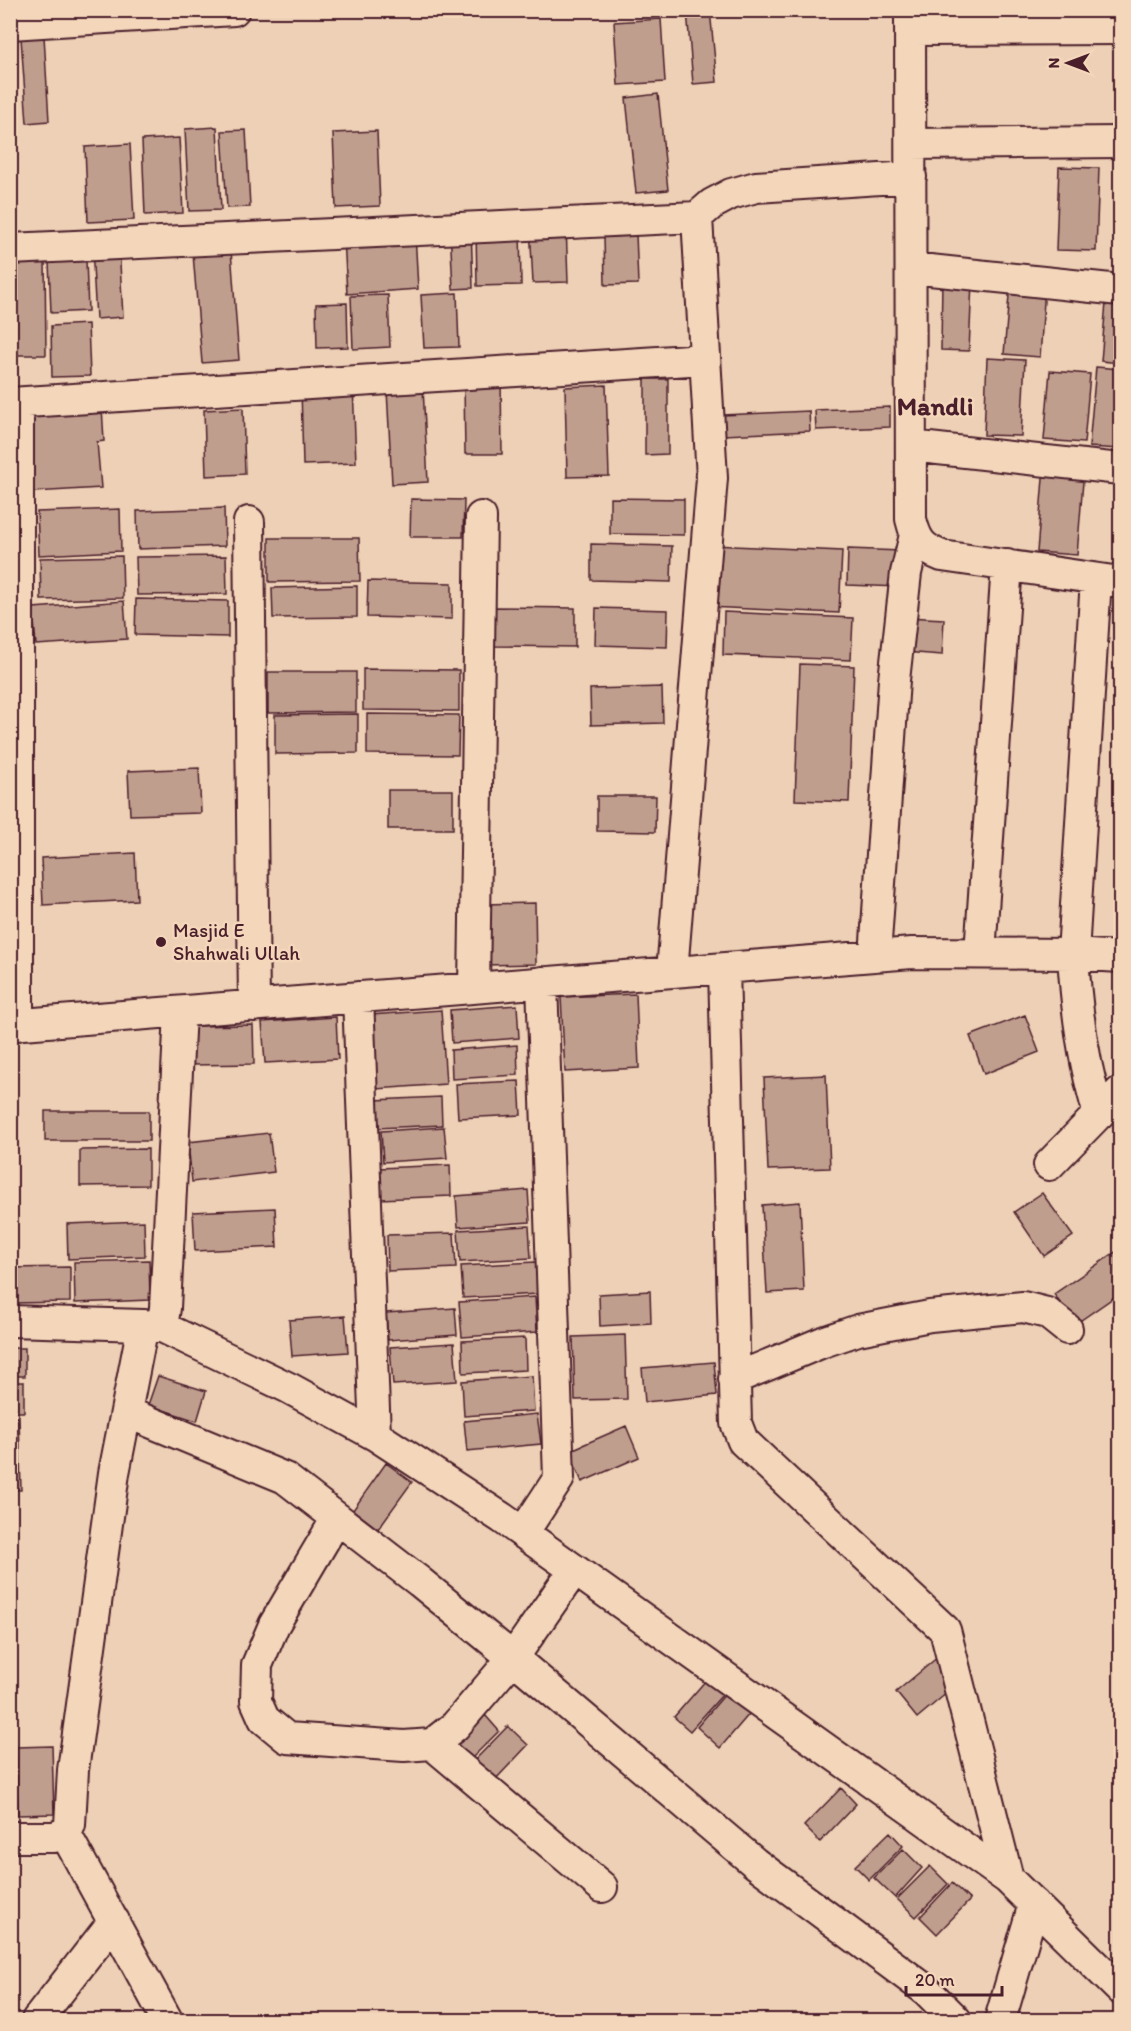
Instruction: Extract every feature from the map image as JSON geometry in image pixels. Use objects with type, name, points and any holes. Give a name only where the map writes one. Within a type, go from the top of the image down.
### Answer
[{"type":"street","points":[[10,24],[234,10]]},
{"type":"street","points":[[1099,1114],[1089,1079],[1075,995],[1073,954],[1108,581],[942,556],[927,550],[915,535],[911,519],[910,20],[1120,29]]},
{"type":"street","points":[[911,144],[1120,142]]},
{"type":"street","points":[[10,249],[697,217],[712,204],[731,194],[756,187],[911,177]]},
{"type":"street","points":[[672,972],[712,478],[697,217]]},
{"type":"street","points":[[911,268],[1120,290]]},
{"type":"street","points":[[705,359],[14,403],[14,1025],[912,952],[1073,954],[1120,957]]},
{"type":"street","points":[[911,446],[1120,469]]},
{"type":"street","points":[[474,988],[481,518]]},
{"type":"street","points":[[249,522],[254,1006]]},
{"type":"street","points":[[875,956],[894,680],[906,573],[915,535]]},
{"type":"street","points":[[980,953],[1007,565]]},
{"type":"street","points":[[724,968],[736,1423],[742,1441],[945,1630],[1008,1879]]},
{"type":"street","points":[[523,1533],[559,1478],[542,982]]},
{"type":"street","points":[[358,998],[375,1435]]},
{"type":"street","points":[[10,1837],[54,1837],[65,1833],[70,1825],[73,1770],[114,1473],[126,1412],[153,1326],[165,1308],[180,1011]]},
{"type":"street","points":[[1048,1165],[1120,1092]]},
{"type":"street","points":[[735,1379],[823,1342],[858,1330],[930,1316],[1023,1307],[1047,1313],[1067,1329]]},
{"type":"street","points":[[10,1322],[153,1326],[289,1388],[375,1435],[523,1533],[1008,1879],[1120,1989]]},
{"type":"street","points":[[126,1412],[285,1478],[420,1582],[513,1658],[755,1863],[926,1990],[956,2020]]},
{"type":"street","points":[[337,1518],[274,1624],[257,1665],[256,1701],[264,1719],[287,1738],[404,1746],[432,1744],[455,1726],[513,1658],[574,1570]]},
{"type":"street","points":[[432,1744],[602,1887]]},
{"type":"street","points":[[65,1833],[167,2020]]},
{"type":"street","points":[[1000,2020],[1034,1904]]},
{"type":"street","points":[[37,2020],[114,1921]]},
{"type":"building","points":[[687,10],[710,10],[717,82],[693,84]]},
{"type":"building","points":[[661,19],[665,82],[618,85],[614,22]]},
{"type":"building","points":[[44,36],[49,121],[27,123],[21,38]]},
{"type":"building","points":[[658,94],[668,190],[636,193],[626,98]]},
{"type":"building","points":[[217,127],[221,210],[189,211],[185,129]]},
{"type":"building","points":[[246,130],[250,207],[227,208],[222,131]]},
{"type":"building","points":[[377,131],[380,206],[336,208],[333,133]]},
{"type":"building","points":[[179,138],[183,213],[145,215],[142,140]]},
{"type":"building","points":[[130,144],[134,220],[88,222],[85,147]]},
{"type":"building","points":[[1059,167],[1099,168],[1096,251],[1056,250]]},
{"type":"building","points":[[566,224],[568,282],[533,283],[530,225]]},
{"type":"building","points":[[471,227],[473,288],[453,289],[450,228]]},
{"type":"building","points":[[520,227],[521,285],[477,286],[476,228]]},
{"type":"building","points":[[415,233],[418,289],[347,294],[344,237]]},
{"type":"building","points":[[636,234],[638,284],[605,285],[604,235]]},
{"type":"building","points":[[119,246],[123,317],[96,319],[92,247]]},
{"type":"building","points":[[231,250],[239,360],[202,363],[193,254]]},
{"type":"building","points":[[10,259],[45,259],[46,355],[10,355]]},
{"type":"building","points":[[86,260],[88,311],[51,313],[49,261]]},
{"type":"building","points":[[942,280],[972,281],[969,351],[941,350]]},
{"type":"building","points":[[1010,284],[1045,287],[1040,357],[1004,354]]},
{"type":"building","points":[[1107,291],[1120,292],[1120,363],[1101,361]]},
{"type":"building","points":[[457,293],[459,347],[424,348],[421,295]]},
{"type":"building","points":[[388,295],[390,347],[353,349],[351,296]]},
{"type":"building","points":[[347,303],[348,347],[317,348],[316,304]]},
{"type":"building","points":[[88,324],[90,376],[52,377],[51,326]]},
{"type":"building","points":[[987,358],[1025,360],[1021,436],[984,435]]},
{"type":"building","points":[[1096,367],[1120,369],[1120,449],[1089,447]]},
{"type":"building","points":[[1050,371],[1090,374],[1084,443],[1044,440]]},
{"type":"building","points":[[645,379],[668,379],[668,454],[645,455]]},
{"type":"building","points":[[501,381],[502,454],[465,454],[464,382]]},
{"type":"building","points":[[353,385],[356,463],[303,465],[301,387]]},
{"type":"building","points":[[606,385],[609,476],[567,477],[565,387]]},
{"type":"building","points":[[423,388],[428,482],[392,484],[387,390]]},
{"type":"building","points":[[102,407],[104,441],[97,442],[101,488],[34,492],[29,412]]},
{"type":"building","points":[[890,407],[890,427],[816,430],[815,410]]},
{"type":"building","points":[[243,408],[245,474],[206,476],[204,410]]},
{"type":"building","points":[[809,411],[810,431],[724,435],[723,415]]},
{"type":"building","points":[[1044,466],[1084,469],[1077,555],[1037,552]]},
{"type":"building","points":[[610,498],[684,499],[684,535],[610,534]]},
{"type":"building","points":[[411,499],[464,500],[463,537],[410,537]]},
{"type":"building","points":[[224,508],[225,546],[138,549],[137,511]]},
{"type":"building","points":[[120,509],[121,551],[39,555],[37,512]]},
{"type":"building","points":[[269,538],[359,538],[360,581],[269,582]]},
{"type":"building","points":[[591,544],[672,546],[671,582],[591,580]]},
{"type":"building","points":[[712,545],[842,551],[839,613],[708,607]]},
{"type":"building","points":[[848,549],[902,551],[901,587],[847,585]]},
{"type":"building","points":[[122,556],[123,598],[41,600],[40,558]]},
{"type":"building","points":[[226,556],[227,594],[137,595],[136,557]]},
{"type":"building","points":[[368,581],[452,583],[452,619],[367,617]]},
{"type":"building","points":[[357,586],[357,617],[273,618],[272,588]]},
{"type":"building","points":[[136,599],[228,601],[228,637],[135,635]]},
{"type":"building","points":[[124,601],[127,639],[36,645],[33,608]]},
{"type":"building","points":[[491,607],[575,608],[575,647],[491,646]]},
{"type":"building","points":[[596,608],[668,610],[667,647],[595,645]]},
{"type":"building","points":[[724,612],[853,618],[851,660],[723,655]]},
{"type":"building","points":[[906,617],[944,619],[942,655],[904,652]]},
{"type":"building","points":[[800,664],[854,666],[849,802],[795,800]]},
{"type":"building","points":[[363,669],[459,670],[459,711],[363,710]]},
{"type":"building","points":[[268,672],[356,672],[356,712],[268,713]]},
{"type":"building","points":[[662,687],[663,723],[591,725],[590,689]]},
{"type":"building","points":[[358,714],[358,753],[275,754],[275,715]]},
{"type":"building","points":[[367,714],[459,715],[458,755],[367,754]]},
{"type":"building","points":[[199,768],[201,813],[130,815],[128,771]]},
{"type":"building","points":[[388,790],[453,790],[453,829],[388,829]]},
{"type":"building","points":[[597,796],[656,796],[655,832],[597,831]]},
{"type":"building","points":[[135,853],[137,900],[43,905],[41,858]]},
{"type":"building","points":[[535,903],[536,964],[485,965],[484,904]]},
{"type":"building","points":[[636,994],[639,1068],[565,1072],[561,997]]},
{"type":"building","points":[[517,1005],[519,1038],[452,1043],[450,1010]]},
{"type":"building","points":[[441,1010],[446,1084],[376,1089],[370,1015]]},
{"type":"building","points":[[1025,1015],[1039,1052],[984,1074],[970,1036]]},
{"type":"building","points":[[336,1017],[338,1059],[265,1063],[262,1022]]},
{"type":"building","points":[[253,1025],[254,1064],[192,1065],[191,1026]]},
{"type":"building","points":[[517,1045],[518,1075],[452,1079],[451,1050]]},
{"type":"building","points":[[826,1075],[830,1168],[768,1170],[764,1078]]},
{"type":"building","points":[[519,1081],[521,1115],[458,1118],[456,1084]]},
{"type":"building","points":[[441,1097],[442,1125],[376,1128],[374,1100]]},
{"type":"building","points":[[45,1111],[149,1111],[149,1141],[45,1141]]},
{"type":"building","points":[[444,1127],[447,1158],[383,1162],[381,1131]]},
{"type":"building","points":[[269,1133],[274,1172],[192,1182],[188,1142]]},
{"type":"building","points":[[148,1149],[148,1185],[80,1186],[80,1150]]},
{"type":"building","points":[[450,1165],[451,1196],[380,1199],[379,1168]]},
{"type":"building","points":[[528,1190],[530,1222],[458,1227],[456,1196]]},
{"type":"building","points":[[1042,1193],[1073,1236],[1044,1256],[1014,1212]]},
{"type":"building","points":[[800,1202],[804,1291],[767,1293],[762,1205]]},
{"type":"building","points":[[275,1208],[277,1247],[195,1251],[193,1212]]},
{"type":"building","points":[[144,1221],[145,1256],[68,1259],[67,1224]]},
{"type":"building","points":[[529,1226],[531,1258],[460,1262],[458,1230]]},
{"type":"building","points":[[454,1233],[456,1268],[388,1271],[387,1235]]},
{"type":"building","points":[[1120,1249],[1120,1293],[1074,1325],[1054,1294]]},
{"type":"building","points":[[149,1260],[150,1300],[75,1303],[74,1262]]},
{"type":"building","points":[[536,1262],[538,1294],[463,1298],[461,1266]]},
{"type":"building","points":[[70,1267],[70,1302],[10,1303],[10,1268]]},
{"type":"building","points":[[650,1291],[651,1323],[600,1326],[599,1294]]},
{"type":"building","points":[[535,1297],[537,1332],[462,1337],[459,1302]]},
{"type":"building","points":[[455,1308],[457,1335],[388,1340],[386,1313]]},
{"type":"building","points":[[345,1316],[348,1352],[292,1356],[289,1320]]},
{"type":"building","points":[[625,1335],[627,1399],[575,1400],[573,1337]]},
{"type":"building","points":[[525,1338],[526,1370],[463,1373],[462,1341]]},
{"type":"building","points":[[454,1343],[457,1381],[393,1385],[390,1347]]},
{"type":"building","points":[[10,1348],[25,1348],[25,1376],[10,1376]]},
{"type":"building","points":[[714,1362],[717,1395],[645,1402],[642,1368]]},
{"type":"building","points":[[158,1376],[206,1391],[197,1421],[148,1405]]},
{"type":"building","points":[[532,1376],[534,1411],[464,1416],[462,1381]]},
{"type":"building","points":[[10,1382],[24,1382],[24,1412],[10,1412]]},
{"type":"building","points":[[537,1414],[541,1444],[467,1451],[464,1421]]},
{"type":"building","points":[[10,1417],[19,1417],[21,1490],[10,1490]]},
{"type":"building","points":[[626,1426],[639,1457],[582,1482],[569,1451]]},
{"type":"building","points":[[386,1463],[412,1482],[378,1529],[353,1510]]},
{"type":"building","points":[[11,1563],[12,1596],[10,1596]]},
{"type":"building","points":[[945,1651],[966,1677],[917,1718],[896,1692]]},
{"type":"building","points":[[707,1679],[723,1694],[690,1731],[674,1717]]},
{"type":"building","points":[[727,1692],[750,1713],[720,1748],[697,1727]]},
{"type":"building","points":[[485,1715],[499,1731],[469,1761],[454,1745]]},
{"type":"building","points":[[508,1726],[528,1745],[493,1782],[472,1763]]},
{"type":"building","points":[[52,1746],[54,1814],[18,1815],[16,1747]]},
{"type":"building","points":[[841,1788],[856,1804],[820,1842],[804,1826]]},
{"type":"building","points":[[890,1832],[903,1846],[869,1880],[855,1866]]},
{"type":"building","points":[[903,1849],[922,1868],[895,1898],[874,1878]]},
{"type":"building","points":[[930,1866],[948,1884],[916,1917],[897,1899]]},
{"type":"building","points":[[952,1883],[970,1900],[937,1934],[920,1917]]},
{"type":"place","name":"Masjid E Shahwali Ullah","points":[[161,942]]},
{"type":"district","name":"Mandli","points":[[935,406]]}]
